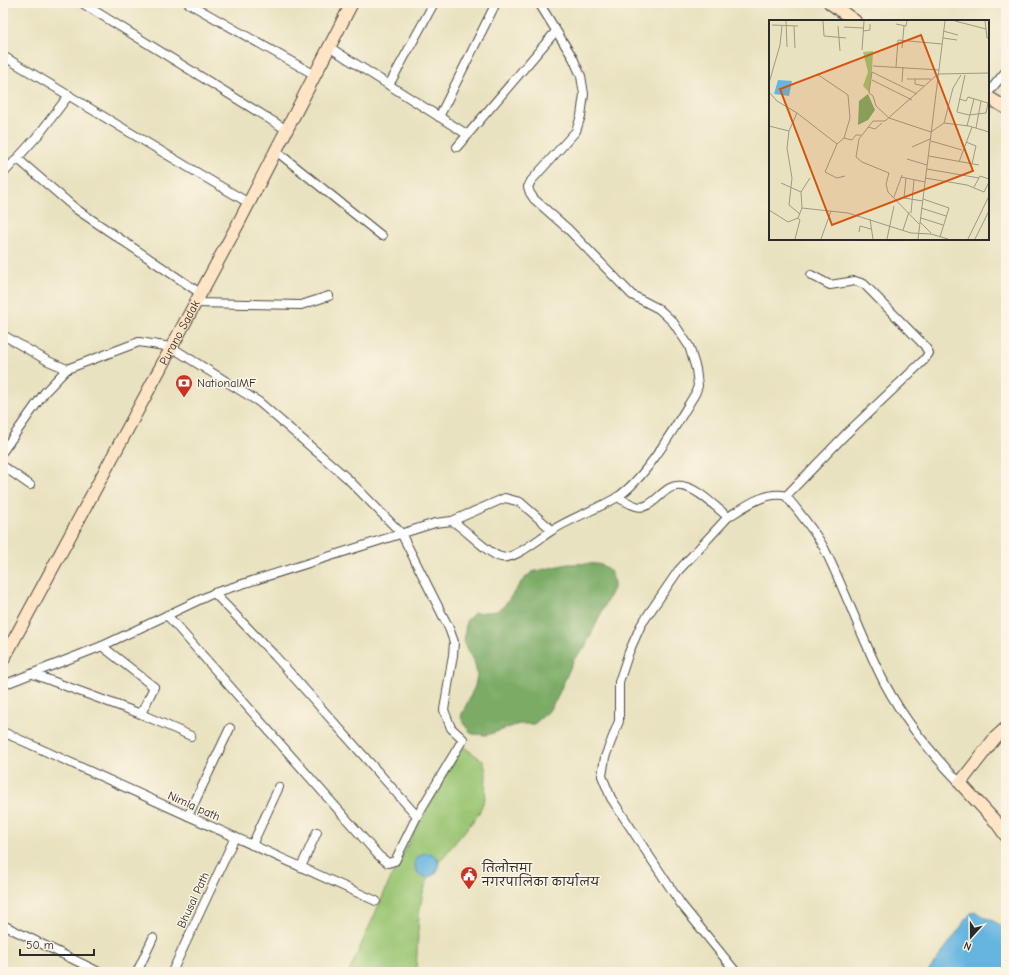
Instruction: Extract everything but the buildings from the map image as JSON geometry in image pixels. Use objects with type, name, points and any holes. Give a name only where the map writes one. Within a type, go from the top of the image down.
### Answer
[{"type":"main road","name":"Purano Sadak","points":[[3,660],[249,203],[352,3]]},
{"type":"main road","points":[[830,3],[855,20]]},
{"type":"main road","points":[[989,98],[1006,108]]},
{"type":"main road","points":[[1006,728],[995,738],[960,783],[996,822],[1006,836]]},
{"type":"street","points":[[82,3],[287,130]]},
{"type":"street","points":[[188,3],[315,75]]},
{"type":"street","points":[[390,86],[434,3]]},
{"type":"street","points":[[439,117],[496,3]]},
{"type":"street","points":[[452,521],[501,558],[514,555],[552,530],[617,497],[639,476],[667,438],[695,394],[697,378],[689,346],[673,322],[659,309],[632,295],[568,229],[534,199],[530,193],[528,187],[531,181],[576,130],[581,116],[584,94],[581,76],[574,58],[539,3]]},
{"type":"street","points":[[457,147],[556,31]]},
{"type":"street","points":[[329,47],[468,135]]},
{"type":"street","points":[[3,56],[168,156],[249,203]]},
{"type":"street","points":[[989,92],[1006,71]]},
{"type":"street","points":[[3,174],[18,159],[69,95]]},
{"type":"street","points":[[276,151],[382,236]]},
{"type":"street","points":[[18,159],[76,209],[198,298],[301,305],[329,296]]},
{"type":"street","points":[[786,496],[845,435],[924,360],[928,352],[924,345],[864,284],[855,281],[830,285],[811,275]]},
{"type":"street","points":[[3,335],[48,361],[67,369]]},
{"type":"street","points":[[3,451],[45,392],[67,369],[139,342],[171,347],[259,402],[347,478],[401,533],[449,628],[454,642],[444,710],[451,728],[463,739],[417,816],[396,861],[388,863],[379,856],[167,615]]},
{"type":"street","points":[[3,466],[30,485]]},
{"type":"street","points":[[617,497],[637,507],[645,506],[671,486],[681,486],[697,492],[728,517]]},
{"type":"street","points":[[736,972],[681,904],[611,798],[602,776],[605,757],[619,721],[619,682],[629,652],[641,625],[678,571],[728,517],[755,501],[774,494],[786,496],[823,547],[878,671],[916,735],[960,783]]},
{"type":"street","points":[[3,685],[102,646],[214,593],[401,533],[440,522],[452,521],[505,498],[512,498],[520,502],[552,530]]},
{"type":"street","points":[[214,593],[275,656],[417,816]]},
{"type":"street","points":[[102,646],[154,687],[141,714]]},
{"type":"street","points":[[33,674],[141,714],[191,736]]},
{"type":"street","points":[[188,816],[230,728]]},
{"type":"street","name":"Nimla path","points":[[3,732],[376,901]]},
{"type":"street","points":[[252,845],[279,787]]},
{"type":"street","points":[[301,867],[317,832]]},
{"type":"street","name":"Bhusal Path","points":[[172,972],[235,837]]},
{"type":"street","points":[[3,925],[99,972]]},
{"type":"street","points":[[137,972],[153,938]]},
{"type":"green space","points":[[568,564],[599,564],[610,571],[613,577],[614,586],[584,649],[574,659],[556,700],[548,712],[534,724],[519,724],[487,735],[472,734],[463,723],[461,716],[475,686],[477,675],[475,664],[464,644],[466,621],[474,613],[497,611],[504,606],[522,581],[532,572]]},
{"type":"green space","points":[[464,747],[483,761],[486,771],[485,798],[478,815],[439,862],[438,858],[415,865],[418,873],[429,877],[423,892],[419,914],[416,972],[349,972],[394,871],[442,780]]},
{"type":"water","points":[[427,853],[436,856],[439,865],[436,874],[427,877],[418,874],[415,865],[418,856]]},
{"type":"water","points":[[976,912],[1006,928],[1006,972],[928,972],[971,913]]},
{"type":"place","name":"NationalMF","points":[[184,398]]},
{"type":"place","name":"तिलोत्तमा नगरपालिका कार्यालय","points":[[469,890]]}]
